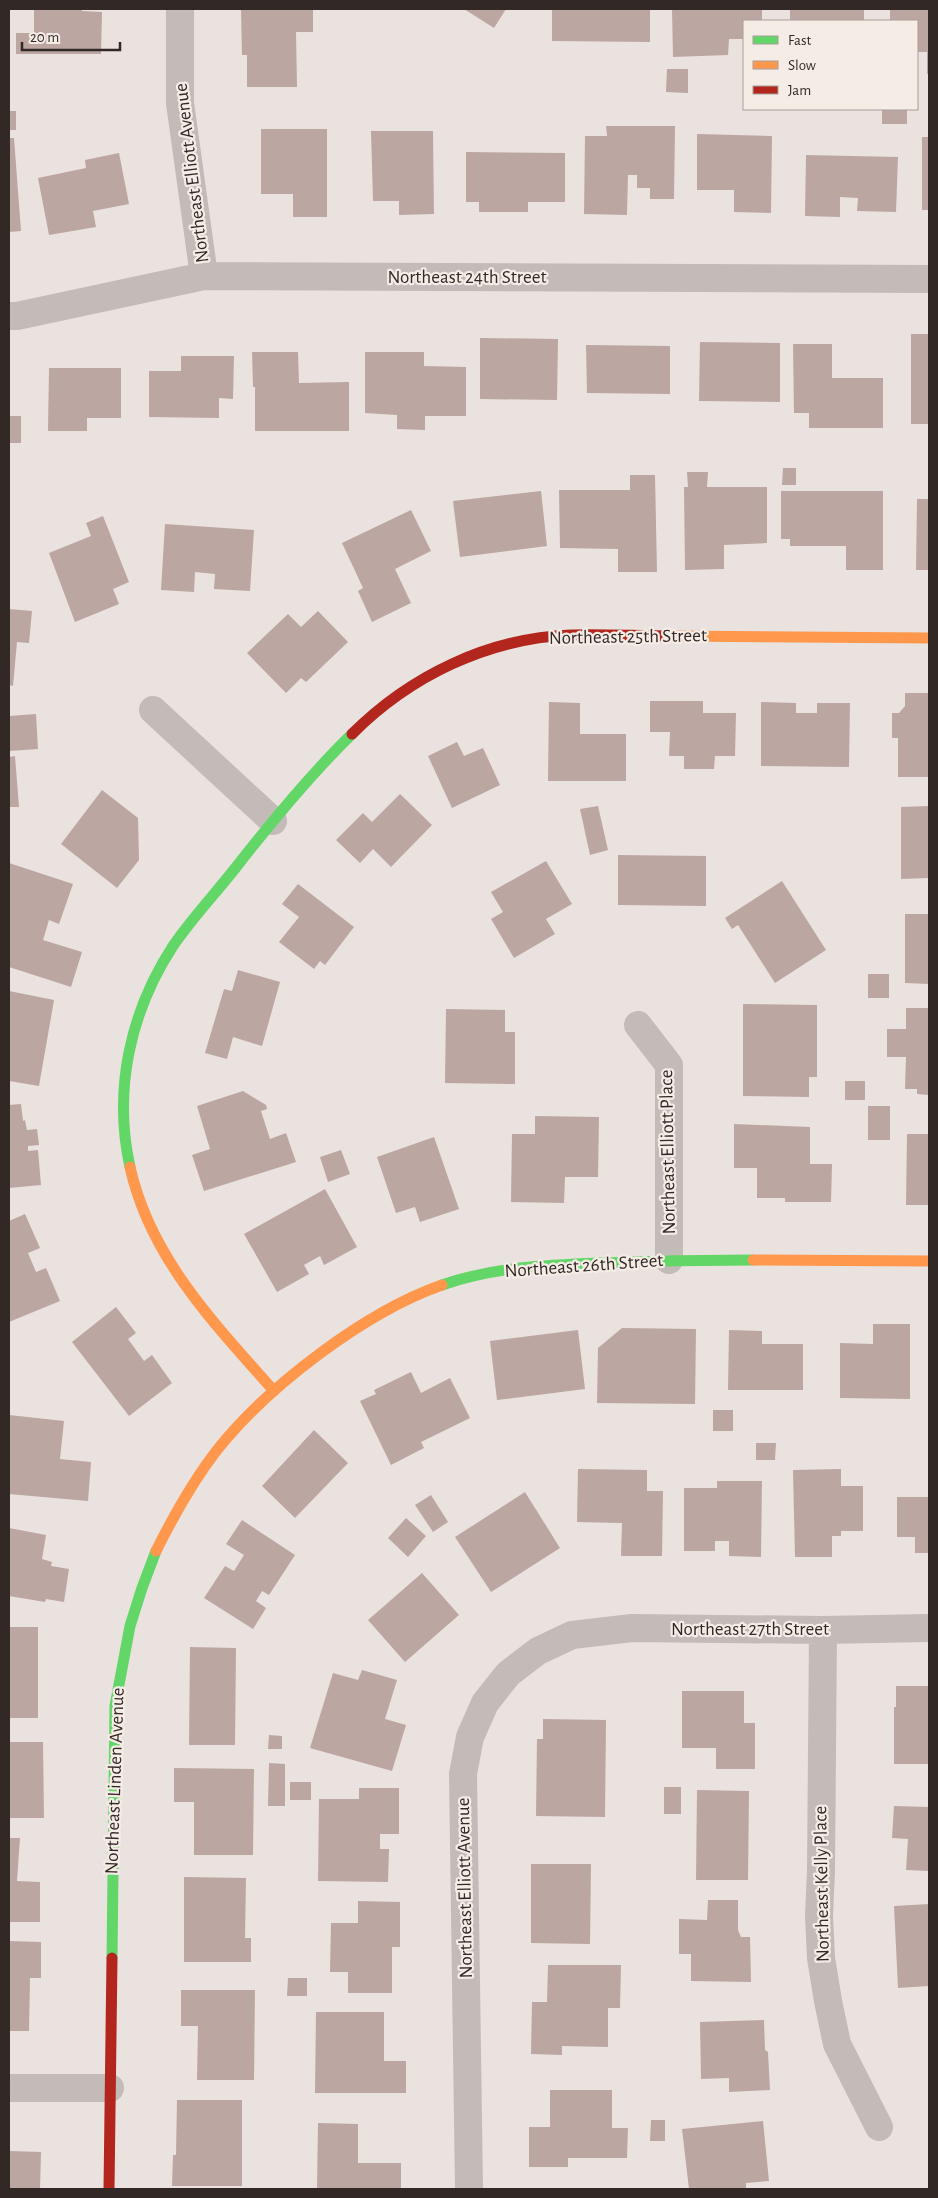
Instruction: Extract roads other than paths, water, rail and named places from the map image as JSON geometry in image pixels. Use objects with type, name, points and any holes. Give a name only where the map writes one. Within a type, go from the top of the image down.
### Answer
[{"type":"street","name":"Northeast Elliott Avenue","points":[[180,9],[180,103],[204,276]]},
{"type":"street","name":"Northeast 24th Street","points":[[9,316],[204,276],[929,279]]},
{"type":"street","name":"Northeast 25th Street","points":[[273,821],[351,733],[382,706],[414,683],[452,664],[490,649],[529,640],[570,635],[929,638]]},
{"type":"street","points":[[153,710],[273,821],[185,930],[159,969],[145,998],[132,1036],[125,1076],[123,1116],[127,1156],[151,1232],[170,1267],[194,1300],[274,1392]]},
{"type":"street","name":"Northeast Elliott Place","points":[[638,1025],[670,1065],[669,1260]]},
{"type":"street","name":"Northeast 26th Street","points":[[274,1392],[332,1344],[366,1322],[404,1302],[441,1286],[480,1273],[551,1265],[669,1260],[929,1261]]},
{"type":"street","name":"Northeast Linden Avenue","points":[[110,2189],[115,1706],[120,1667],[140,1589],[155,1551],[173,1516],[218,1450],[244,1419],[274,1392]]},
{"type":"street","name":"Northeast 27th Street","points":[[572,1635],[632,1628],[823,1630],[929,1628]]},
{"type":"street","name":"Northeast Kelly Place","points":[[823,1630],[819,1914],[821,1958],[837,2044],[879,2127]]},
{"type":"street","name":"Northeast Elliott Avenue","points":[[469,2189],[463,1774],[470,1737],[485,1703],[508,1674],[538,1650],[572,1635]]},
{"type":"street","points":[[9,2088],[110,2088]]}]
